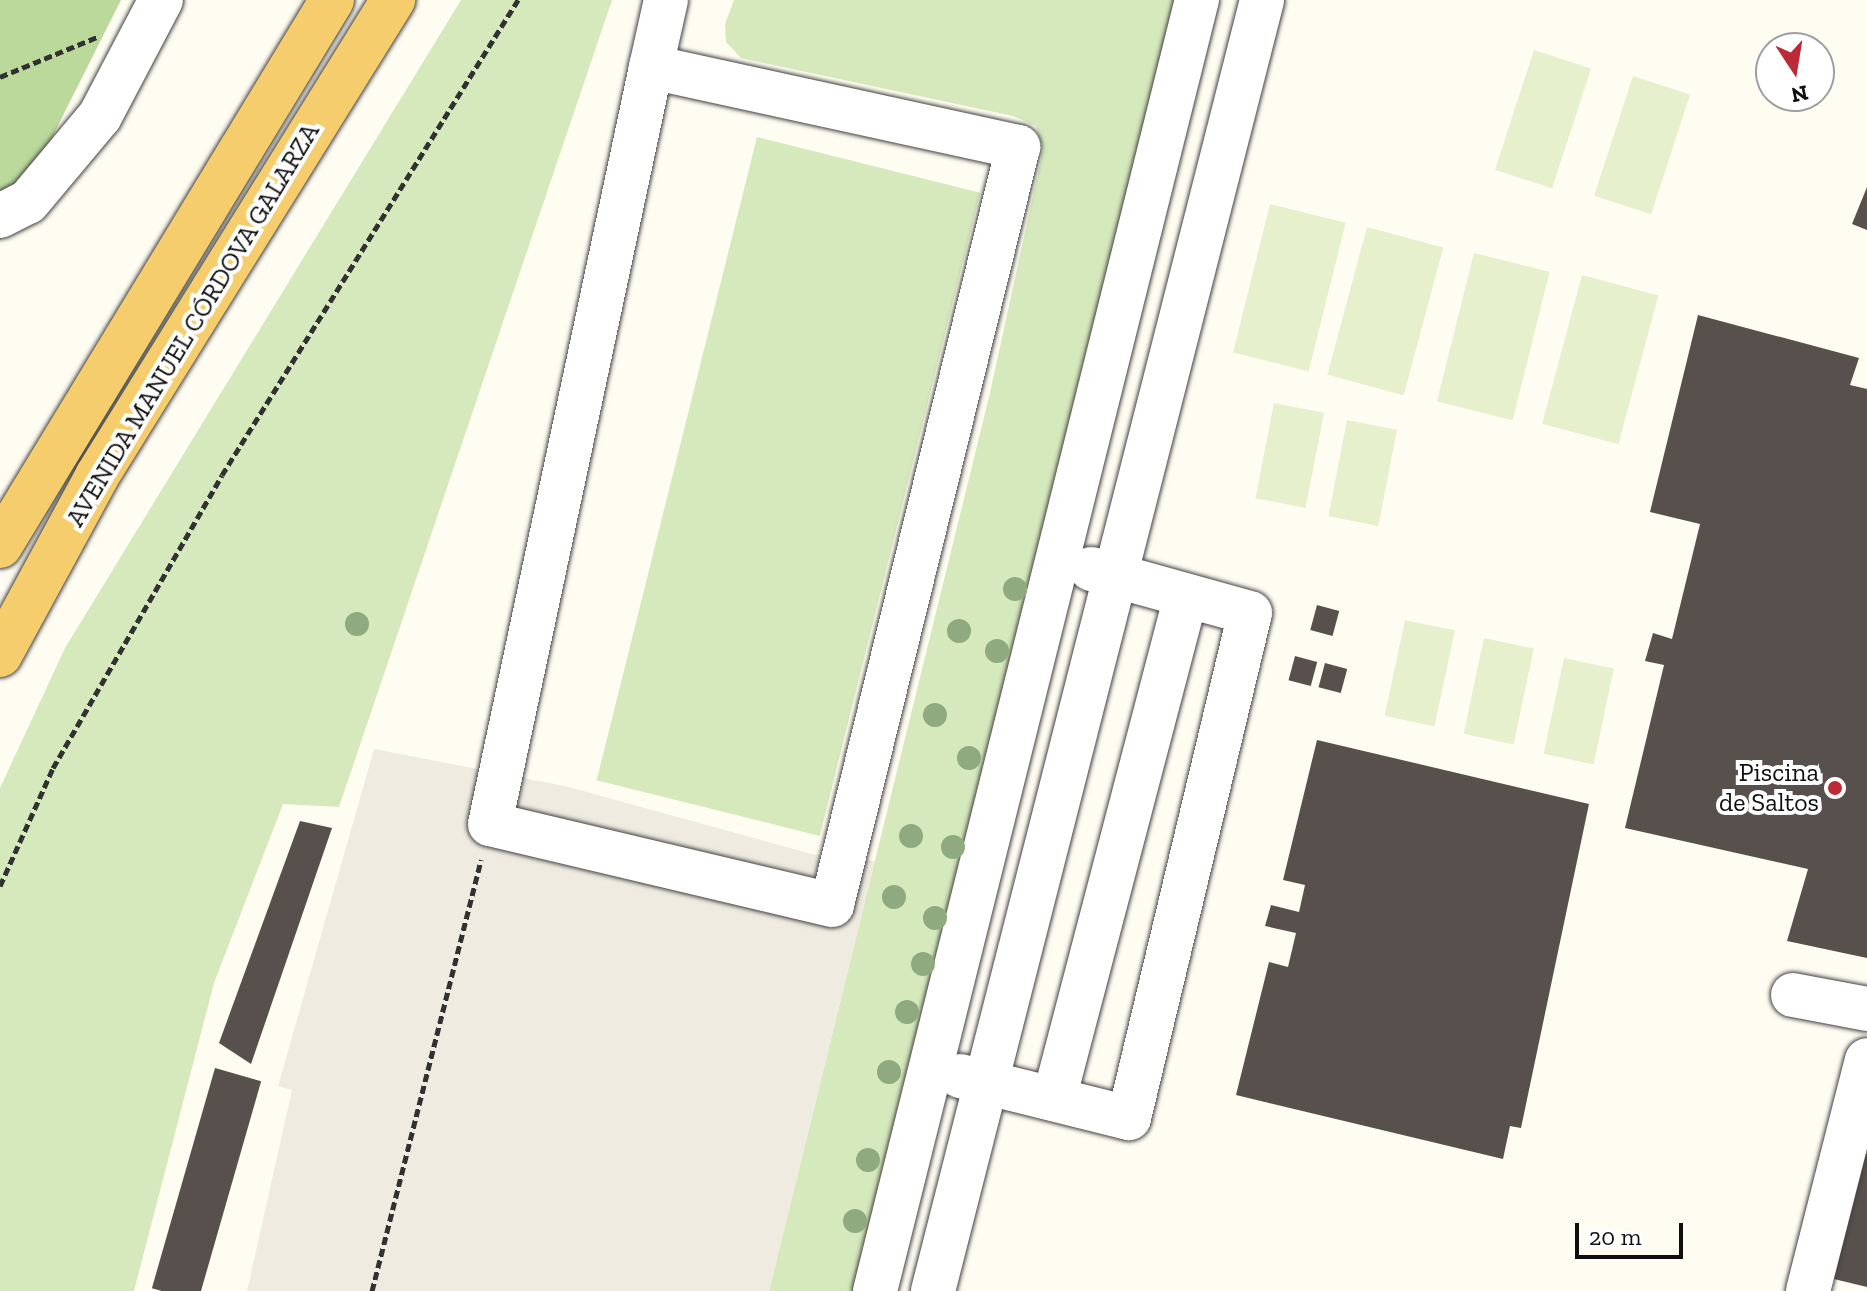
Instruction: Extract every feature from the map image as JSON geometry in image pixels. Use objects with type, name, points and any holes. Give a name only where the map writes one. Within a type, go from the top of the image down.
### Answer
[{"type":"main road","name":"AVENIDA MANUEL CÓRDOVA GALARZA","points":[[0,546],[332,0]]},
{"type":"main road","name":"AVENIDA MANUEL CÓRDOVA GALARZA","points":[[0,655],[97,476],[393,0]]},
{"type":"lane","points":[[651,67],[1018,147],[832,905],[490,824],[651,67],[666,0]]},
{"type":"lane","points":[[875,1291],[1197,0]]},
{"type":"lane","points":[[933,1291],[1262,0]]},
{"type":"lane","points":[[0,216],[28,202],[100,116],[158,4]]},
{"type":"lane","points":[[930,1068],[1129,1118],[1250,613],[1057,559]]},
{"type":"lane","points":[[1054,1099],[1186,596]]},
{"type":"lane","points":[[1793,995],[1867,1009]]},
{"type":"lane","points":[[1808,1291],[1867,1060]]},
{"type":"path","points":[[0,886],[53,768],[222,475],[518,0]]},
{"type":"path","points":[[0,77],[121,28],[158,4]]},
{"type":"path","points":[[372,1291],[490,824]]},
{"type":"green space","points":[[0,0],[121,0],[0,241]]},
{"type":"green space","points":[[461,0],[612,0],[339,807],[283,804],[214,983],[134,1291],[0,1291],[0,788],[65,648]]},
{"type":"green space","points":[[734,0],[1175,0],[854,1291],[769,1291],[989,397],[1043,150],[1036,126],[1013,116],[741,58],[726,42],[725,24]]},
{"type":"green space","points":[[1534,50],[1591,69],[1552,188],[1495,170]]},
{"type":"green space","points":[[1633,76],[1690,95],[1651,214],[1594,196]]},
{"type":"green space","points":[[757,137],[980,193],[820,836],[597,780]]},
{"type":"green space","points":[[1270,204],[1346,223],[1309,371],[1233,352]]},
{"type":"green space","points":[[1367,227],[1443,247],[1404,395],[1327,375]]},
{"type":"green space","points":[[1474,253],[1550,272],[1513,420],[1437,401]]},
{"type":"green space","points":[[1582,275],[1658,295],[1618,444],[1542,424]]},
{"type":"green space","points":[[1274,403],[1324,413],[1306,508],[1255,498]]},
{"type":"green space","points":[[1347,420],[1397,430],[1378,526],[1328,516]]},
{"type":"green space","points":[[1405,620],[1455,631],[1435,726],[1385,716]]},
{"type":"green space","points":[[1484,638],[1534,649],[1514,744],[1464,734]]},
{"type":"green space","points":[[1564,658],[1614,669],[1594,764],[1544,754]]},
{"type":"shaded area","points":[[374,749],[565,786],[812,854],[875,861],[769,1291],[247,1291],[292,1090],[278,1086]]},
{"type":"building","points":[[1867,187],[1867,230],[1852,224]]},
{"type":"building","points":[[1698,315],[1859,358],[1850,385],[1867,389],[1867,958],[1787,941],[1808,869],[1625,828],[1664,665],[1645,661],[1653,633],[1672,639],[1700,524],[1650,512]]},
{"type":"building","points":[[1317,605],[1339,611],[1332,636],[1310,630]]},
{"type":"building","points":[[1295,656],[1317,662],[1311,686],[1289,680]]},
{"type":"building","points":[[1325,663],[1347,669],[1341,693],[1319,687]]},
{"type":"building","points":[[1317,740],[1589,804],[1521,1128],[1510,1126],[1503,1159],[1236,1095],[1269,962],[1288,967],[1296,933],[1265,926],[1271,905],[1299,912],[1305,885],[1283,880]]},
{"type":"building","points":[[300,821],[332,828],[251,1064],[219,1043]]},
{"type":"building","points":[[215,1068],[261,1081],[201,1291],[152,1288]]},
{"type":"building","points":[[1867,1154],[1867,1287],[1834,1279]]},
{"type":"place","name":"Piscina de Saltos","points":[[1835,788]]}]
